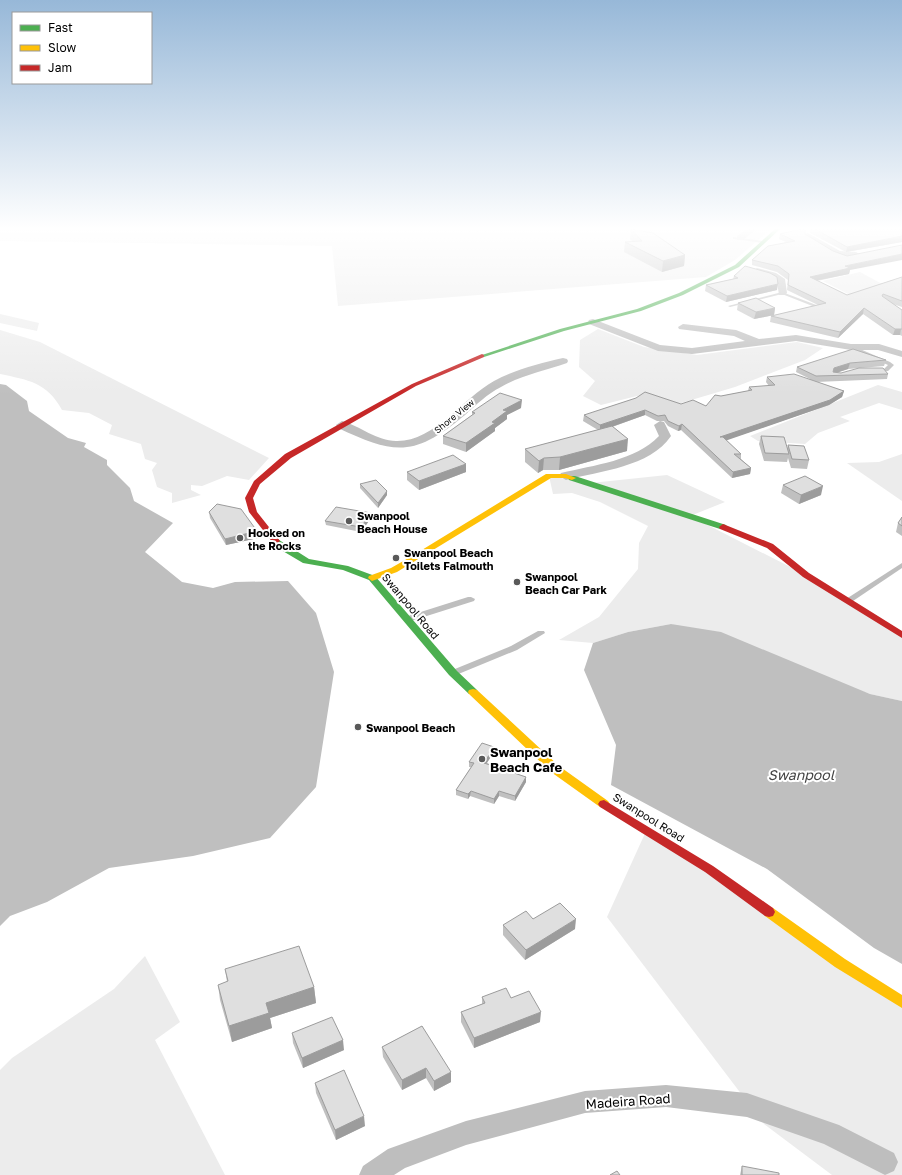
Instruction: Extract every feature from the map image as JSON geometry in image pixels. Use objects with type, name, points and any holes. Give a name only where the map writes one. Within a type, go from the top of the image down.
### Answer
[{"type":"street","name":"Swanpool Road","points":[[701,284],[681,294],[639,310],[593,322],[472,359],[414,385],[288,456],[257,484],[249,498],[253,512],[279,545],[306,561],[345,568],[372,578],[453,673],[556,769],[584,791],[709,868],[840,963],[902,1002]]},
{"type":"street","points":[[782,284],[782,293]]},
{"type":"street","points":[[593,322],[658,348],[692,351],[796,338],[851,347],[879,347],[902,354]]},
{"type":"street","points":[[683,327],[736,333],[759,343]]},
{"type":"street","name":"Shore View","points":[[342,425],[373,439],[396,445],[415,442],[435,432],[482,394],[498,384],[563,361]]},
{"type":"street","points":[[372,578],[394,570],[416,558],[549,476],[566,476],[639,456],[660,445],[665,436],[660,425]]},
{"type":"street","points":[[566,476],[743,534],[770,546],[806,575],[902,635]]},
{"type":"street","name":"Madeira Road","points":[[372,1175],[397,1158],[466,1133],[585,1102],[666,1096],[747,1105],[830,1134],[885,1162]]},
{"type":"lane","points":[[730,306],[782,293],[817,306]]},
{"type":"lane","points":[[851,347],[874,356],[891,365],[886,370],[868,371]]},
{"type":"lane","points":[[847,602],[902,565]]},
{"type":"lane","points":[[407,620],[471,599]]},
{"type":"lane","points":[[453,673],[514,648],[541,633]]},
{"type":"shaded area","points":[[336,284],[619,284],[338,306]]},
{"type":"shaded area","points":[[828,284],[884,285],[854,297]]},
{"type":"shaded area","points":[[0,314],[39,323],[37,331],[0,323]]},
{"type":"shaded area","points":[[598,329],[644,347],[697,355],[797,342],[823,348],[805,360],[735,387],[678,404],[645,394],[601,405],[583,396],[595,381],[579,367],[580,340]]},
{"type":"shaded area","points":[[0,330],[40,342],[269,458],[249,480],[227,476],[202,486],[191,485],[191,490],[201,495],[172,503],[172,493],[157,487],[152,470],[157,463],[145,459],[141,444],[109,434],[112,425],[89,413],[62,410],[50,393],[36,384],[19,378],[0,374]]},
{"type":"shaded area","points":[[878,385],[902,392],[902,410],[879,403],[840,417],[850,421],[818,433],[805,444],[758,441],[750,436]]},
{"type":"shaded area","points":[[902,454],[902,501],[847,463],[879,462]]},
{"type":"shaded area","points":[[667,475],[725,502],[690,516],[806,575],[902,635],[902,701],[870,694],[671,624],[628,632],[593,643],[559,640],[599,617],[638,569],[639,543],[648,526],[600,502],[572,493],[553,494],[549,476],[591,483]]},
{"type":"shaded area","points":[[647,829],[902,1002],[902,1175],[832,1175],[764,1124],[607,917]]},
{"type":"shaded area","points":[[145,956],[180,1022],[155,1040],[225,1175],[0,1175],[0,1070],[12,1058],[114,989]]},
{"type":"water","points":[[0,384],[6,385],[27,401],[29,411],[68,438],[86,443],[84,447],[107,460],[107,465],[130,488],[134,501],[173,523],[145,552],[182,582],[213,588],[235,582],[288,581],[316,613],[334,672],[316,787],[270,838],[193,856],[109,868],[47,902],[10,916],[0,926]]},
{"type":"water","name":"Swanpool","points":[[671,624],[721,632],[870,694],[902,701],[902,964],[874,948],[767,869],[611,785],[616,745],[584,670],[593,643],[628,632]]},
{"type":"building","points":[[711,284],[778,284],[727,296],[706,285]]},
{"type":"building","points":[[824,284],[847,295],[881,284],[902,284],[902,301],[883,294],[882,296],[902,310],[902,329],[895,329],[864,308],[840,332],[771,316],[826,303],[788,285]]},
{"type":"building","points":[[756,298],[775,308],[756,312],[738,303]]},
{"type":"building","points":[[853,349],[886,360],[850,363],[834,368],[833,372],[841,373],[859,368],[883,368],[888,374],[816,376],[797,367]]},
{"type":"building","points":[[794,374],[844,391],[830,400],[720,437],[723,437],[741,454],[734,454],[751,468],[733,472],[682,424],[679,426],[668,421],[665,415],[658,416],[645,410],[600,425],[584,415],[636,398],[645,392],[681,404],[693,400],[706,406],[715,395],[721,396],[752,390],[749,387],[775,385],[767,377]]},
{"type":"building","points":[[500,393],[522,400],[503,410],[507,411],[492,422],[495,423],[466,443],[443,436],[475,413],[472,412]]},
{"type":"building","points":[[612,426],[628,439],[560,457],[544,458],[539,461],[525,449]]},
{"type":"building","points":[[761,436],[784,437],[789,454],[765,453]]},
{"type":"building","points":[[788,445],[804,446],[809,460],[792,459]]},
{"type":"building","points":[[453,455],[466,464],[419,481],[407,472]]},
{"type":"building","points":[[805,476],[823,486],[801,495],[783,485]]},
{"type":"building","points":[[376,480],[387,491],[378,503],[360,484]]},
{"type":"building","points":[[217,504],[241,509],[257,531],[225,539],[209,512]]},
{"type":"building","name":"Swanpool Beach House","points":[[336,507],[371,513],[361,527],[325,521]]},
{"type":"building","points":[[902,517],[902,526],[898,523]]},
{"type":"building","points":[[482,743],[494,747],[484,763],[526,777],[515,796],[499,791],[494,799],[471,791],[468,794],[456,790],[474,763],[469,762]]},
{"type":"building","points":[[560,903],[576,919],[526,950],[503,925],[526,911],[533,919]]},
{"type":"building","points":[[299,946],[314,987],[266,1003],[269,1013],[229,1026],[218,985],[228,981],[225,969]]},
{"type":"building","points":[[506,988],[511,998],[529,991],[541,1012],[474,1038],[461,1012],[485,1003],[482,997]]},
{"type":"building","points":[[332,1017],[343,1040],[302,1058],[292,1033]]},
{"type":"building","points":[[422,1026],[451,1072],[434,1081],[426,1068],[402,1080],[382,1047]]},
{"type":"building","points":[[344,1070],[364,1116],[335,1130],[315,1083]]},
{"type":"building","points":[[742,1166],[779,1173],[779,1175],[742,1175]]},
{"type":"building","points":[[617,1171],[620,1175],[610,1175]]},
{"type":"traffic: fast","points":[[482,356],[562,330],[639,310],[681,294],[701,284]]},
{"type":"traffic: fast","points":[[572,478],[723,527]]},
{"type":"traffic: fast","points":[[276,541],[279,545],[306,561],[345,568],[372,578],[453,673],[473,692]]},
{"type":"traffic: slow","points":[[372,578],[394,570],[415,558],[549,476],[566,476],[572,478]]},
{"type":"traffic: slow","points":[[473,692],[555,769],[604,804]]},
{"type":"traffic: slow","points":[[769,912],[840,963],[902,1002]]},
{"type":"traffic: jam","points":[[276,541],[253,512],[249,498],[257,483],[288,456],[414,385],[482,356]]},
{"type":"traffic: jam","points":[[723,527],[770,546],[806,575],[902,635]]},
{"type":"traffic: jam","points":[[604,804],[709,869],[769,912]]},
{"type":"place","name":"Swanpool Beach House","points":[[349,521]]},
{"type":"place","name":"Hooked on the Rocks","points":[[240,538]]},
{"type":"place","name":"Swanpool Beach Toilets Falmouth","points":[[396,558]]},
{"type":"place","name":"Swanpool Beach Car Park","points":[[517,582]]},
{"type":"place","name":"Swanpool Beach","points":[[358,727]]},
{"type":"place","name":"Swanpool Beach Cafe","points":[[482,759]]}]
